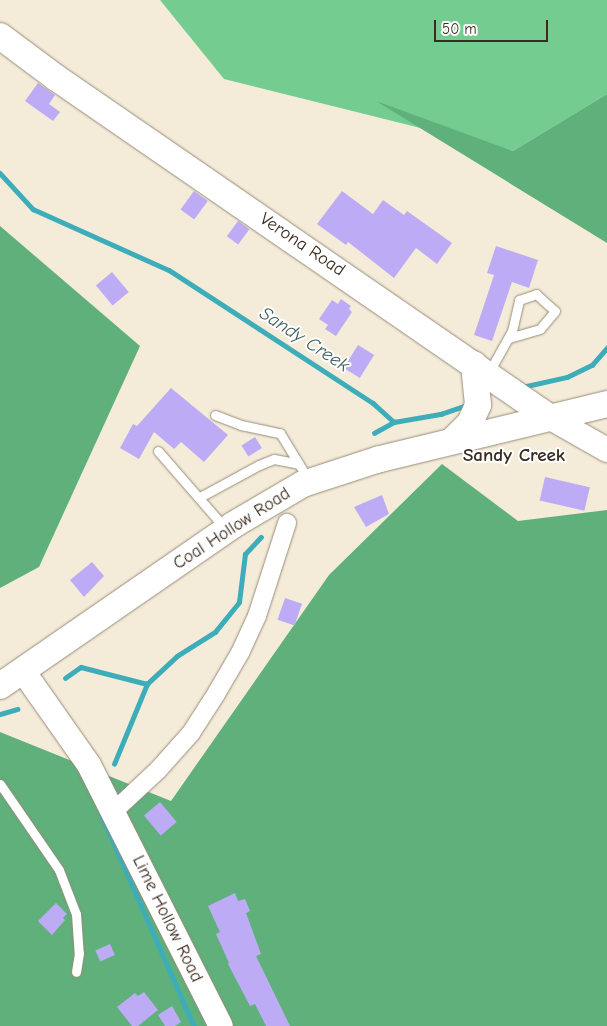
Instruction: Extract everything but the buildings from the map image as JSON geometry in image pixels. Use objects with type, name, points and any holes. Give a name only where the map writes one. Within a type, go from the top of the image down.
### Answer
[{"type":"main road","name":"Verona Road","points":[[0,36],[490,388],[550,417]]},
{"type":"main road","points":[[452,441],[470,423],[490,388]]},
{"type":"main road","name":"Coal Hollow Road","points":[[0,686],[272,500],[304,473],[380,459],[607,404]]},
{"type":"street","name":"Verona Road","points":[[550,417],[607,450]]},
{"type":"street","points":[[114,811],[158,770],[191,733],[240,653],[257,616],[287,523]]},
{"type":"street","name":"Lime Hollow Road","points":[[23,671],[89,765],[114,811],[221,1026]]},
{"type":"lane","points":[[490,388],[519,300],[536,294],[555,311],[540,329],[508,338]]},
{"type":"lane","points":[[215,415],[241,425],[280,433],[304,473]]},
{"type":"lane","points":[[158,452],[200,497],[227,530]]},
{"type":"lane","points":[[200,497],[259,465],[274,459],[304,473]]},
{"type":"lane","points":[[0,784],[58,870],[76,914],[78,953],[76,972]]},
{"type":"green space","points":[[160,0],[607,0],[607,94],[513,151],[224,79]]},
{"type":"green space","points":[[607,94],[607,243],[376,101],[513,151]]},
{"type":"green space","points":[[0,226],[140,346],[39,567],[0,588]]},
{"type":"green space","points":[[442,464],[518,521],[607,510],[607,1026],[0,1026],[0,732],[171,801],[329,575]]},
{"type":"waterway","name":"Sandy Creek","points":[[0,173],[33,209],[169,270],[373,403],[394,422],[441,414],[467,405]]},
{"type":"waterway","name":"Sandy Creek","points":[[522,387],[567,377],[592,365],[607,348]]},
{"type":"waterway","points":[[374,433],[394,422]]},
{"type":"waterway","points":[[114,764],[147,684],[177,656],[215,632],[239,602],[245,554],[261,537]]},
{"type":"waterway","points":[[65,678],[81,667],[147,684]]},
{"type":"waterway","points":[[0,714],[17,709]]},
{"type":"waterway","points":[[101,814],[194,1026]]},
{"type":"district","name":"Sandy Creek","points":[[514,456]]}]
